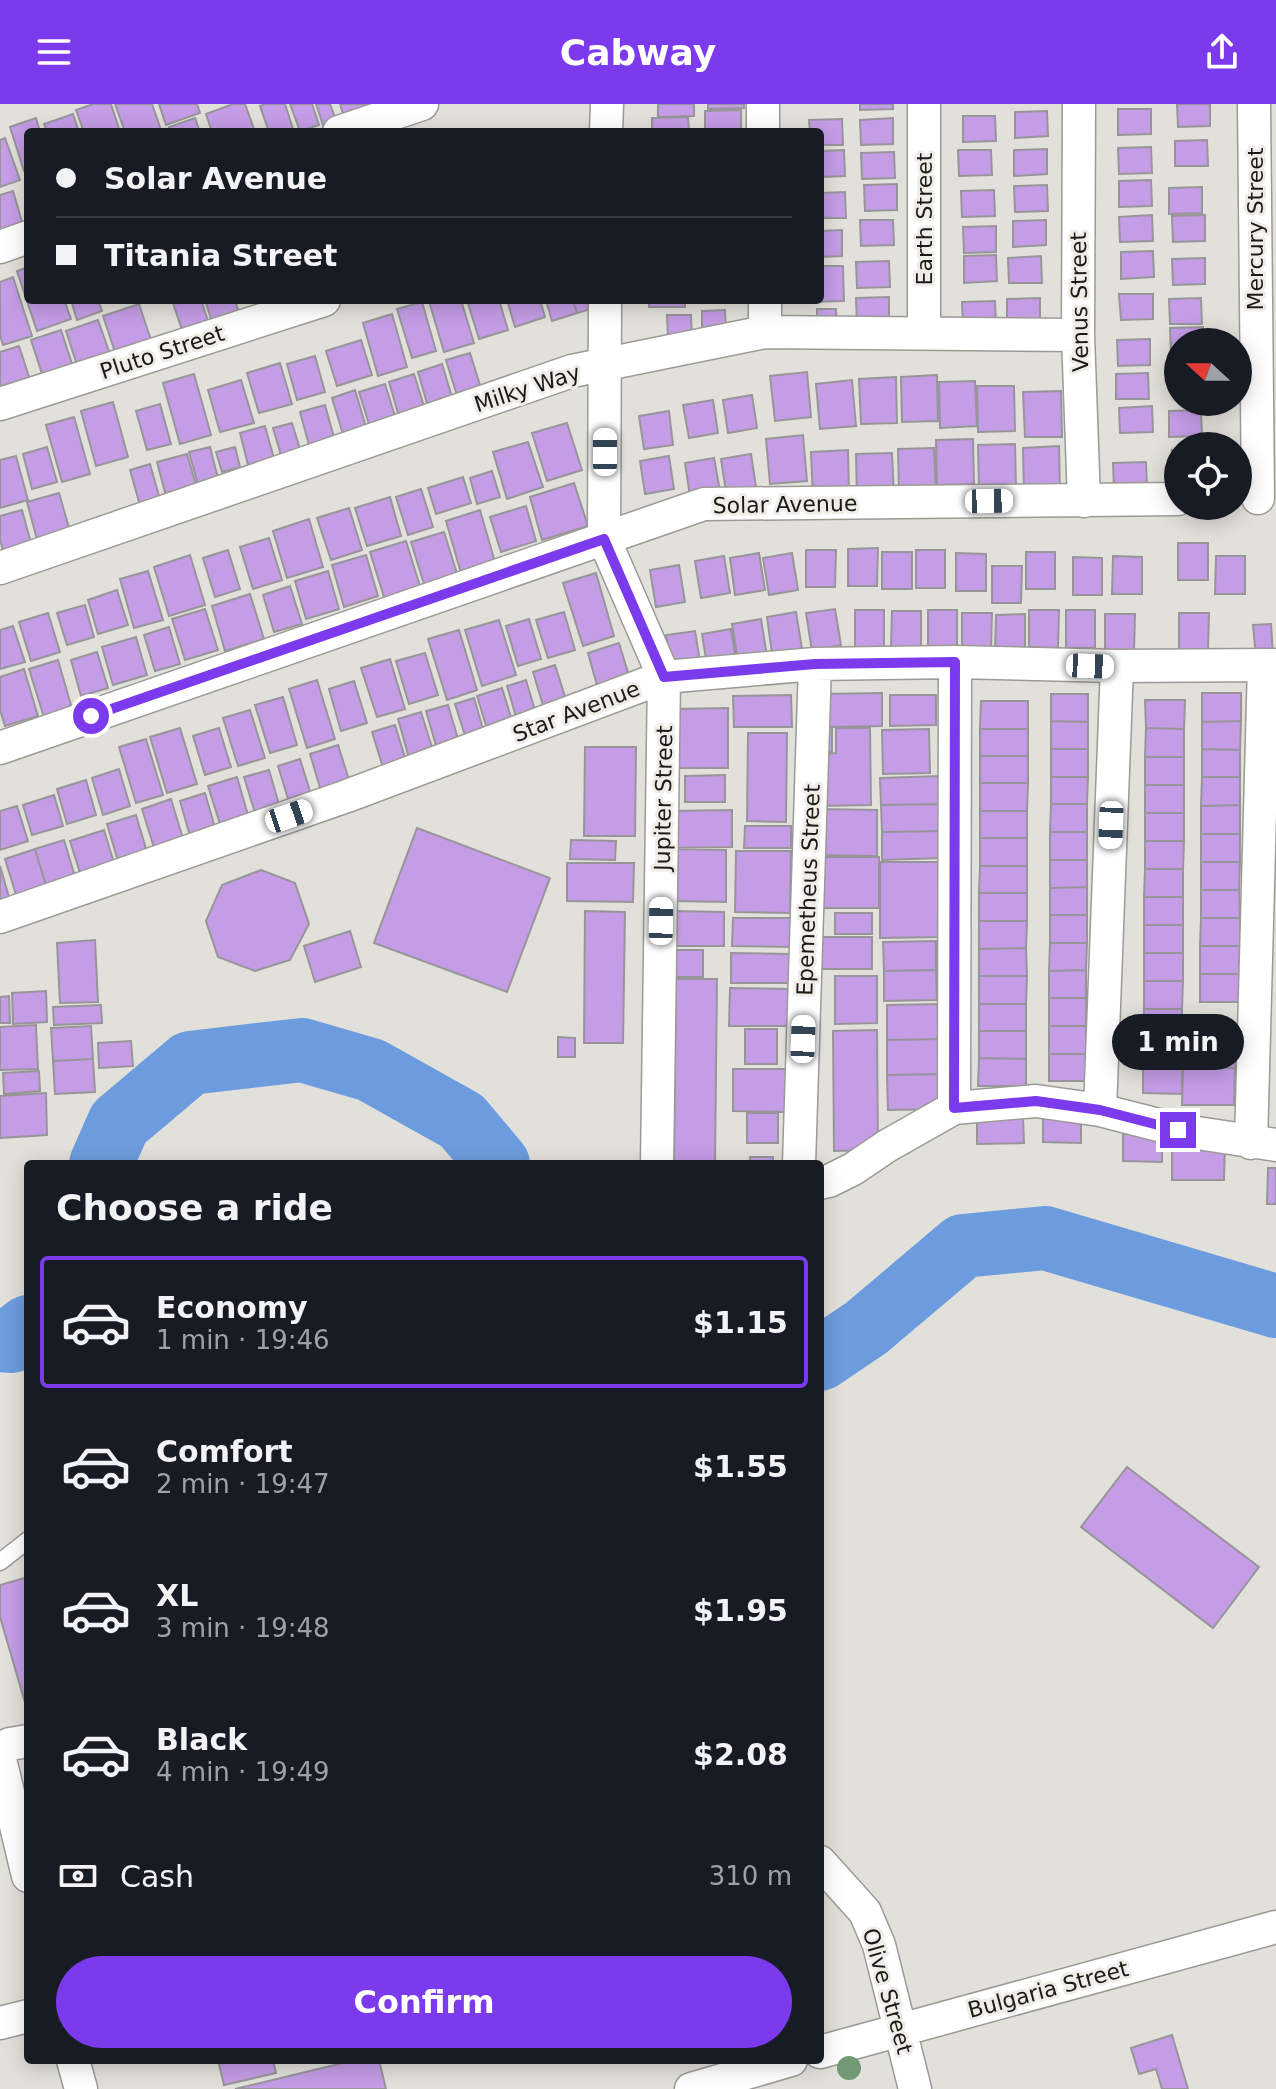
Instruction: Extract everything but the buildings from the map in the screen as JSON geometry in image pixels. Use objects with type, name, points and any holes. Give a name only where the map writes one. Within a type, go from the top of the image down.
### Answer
[{"type":"street","points":[[351,128],[422,104]]},
{"type":"street","points":[[606,128],[607,104]]},
{"type":"street","points":[[763,104],[763,128]]},
{"type":"street","name":"Earth Street","points":[[924,104],[924,333]]},
{"type":"street","name":"Venus Street","points":[[1079,104],[1078,335],[1084,501]]},
{"type":"street","name":"Mercury Street","points":[[1254,104],[1257,499]]},
{"type":"street","points":[[0,247],[24,238]]},
{"type":"street","name":"Pluto Street","points":[[0,404],[312,304]]},
{"type":"street","name":"Jupiter Street","points":[[605,304],[604,539],[664,677],[657,1160]]},
{"type":"street","points":[[765,304],[765,332]]},
{"type":"street","name":"Milky Way","points":[[0,568],[572,371],[765,332],[1078,335]]},
{"type":"street","name":"Solar Avenue","points":[[0,748],[704,504],[1164,499]]},
{"type":"street","points":[[954,1108],[955,662]]},
{"type":"street","name":"Star Avenue","points":[[0,917],[347,796],[664,677],[815,664],[1270,665]]},
{"type":"street","name":"Epemetheus Street","points":[[799,1160],[815,664]]},
{"type":"street","points":[[824,1182],[853,1169],[954,1108],[1036,1101],[1100,1110],[1178,1130],[1263,1144],[1270,665]]},
{"type":"street","points":[[1100,1110],[1117,666]]},
{"type":"street","points":[[0,1749],[24,1742]]},
{"type":"street","points":[[0,1759],[24,1859]]},
{"type":"street","name":"Olive Street","points":[[824,1866],[865,1912],[879,1945],[915,2089]]},
{"type":"street","name":"Bulgaria Street","points":[[824,2051],[1276,1927]]},
{"type":"street","points":[[0,2023],[24,2017]]},
{"type":"street","points":[[74,2064],[81,2089]]},
{"type":"street","points":[[691,2089],[777,2064]]},
{"type":"lane","points":[[0,1562],[24,1543]]},
{"type":"waterway","points":[[103,1160],[119,1123],[190,1063],[302,1050],[371,1070],[462,1121],[495,1160]]},
{"type":"waterway","points":[[824,1356],[866,1328],[963,1246],[1045,1238],[1276,1306]]},
{"type":"waterway","points":[[0,1340],[11,1341],[24,1330]]},
{"type":"route","points":[[91,716],[604,539],[664,677],[815,664],[955,662],[954,1108],[1036,1101],[1100,1110],[1178,1130]]}]
